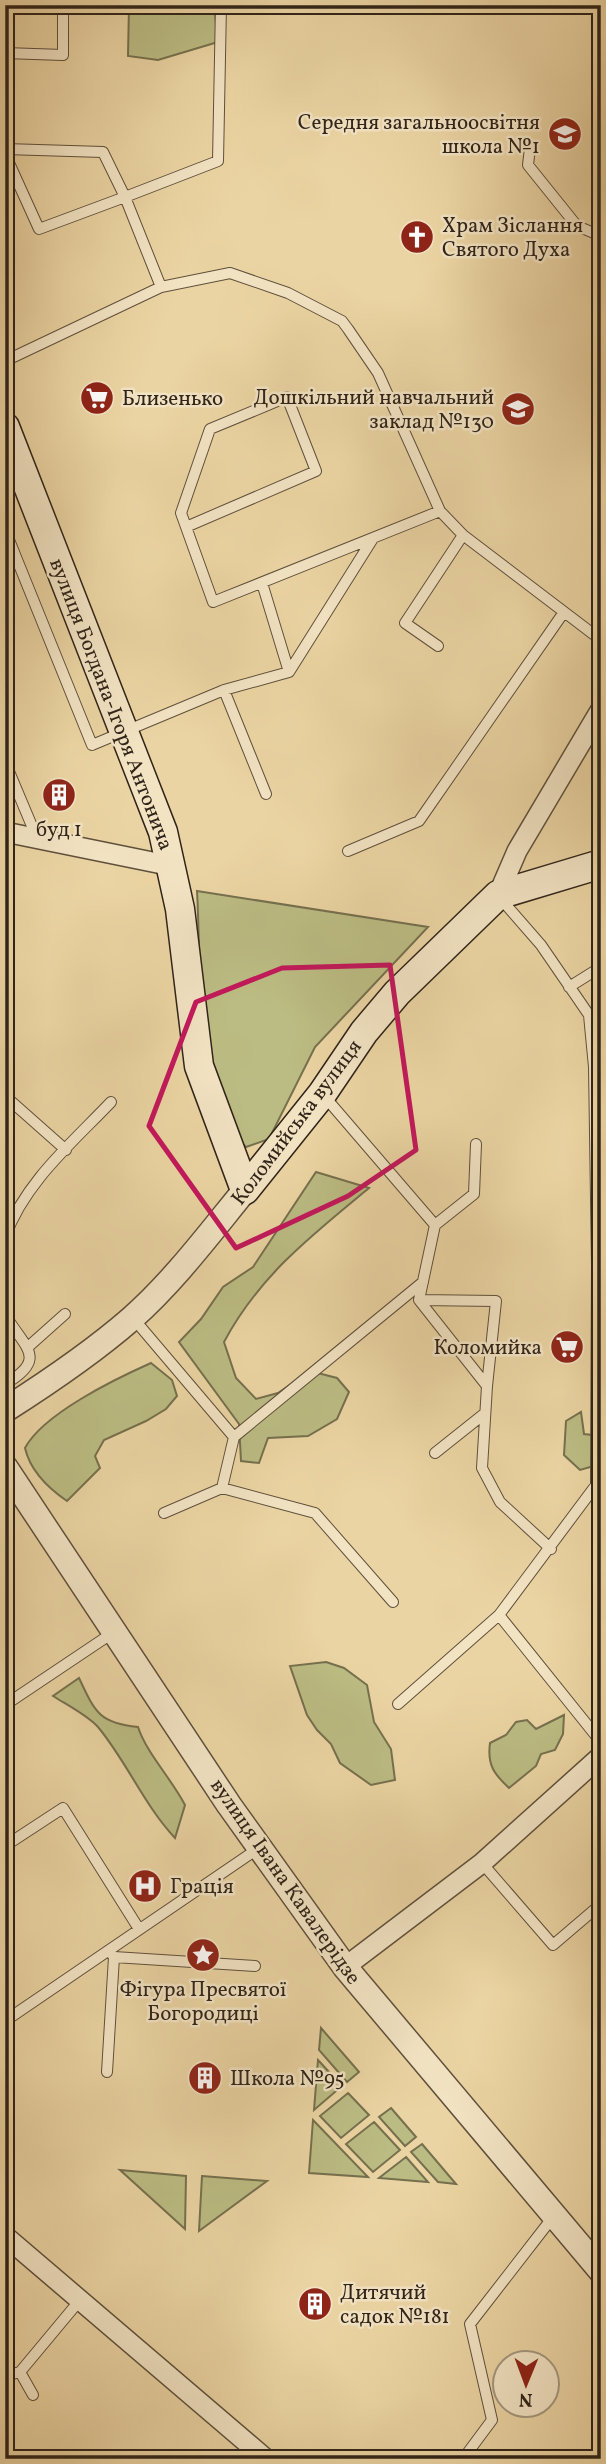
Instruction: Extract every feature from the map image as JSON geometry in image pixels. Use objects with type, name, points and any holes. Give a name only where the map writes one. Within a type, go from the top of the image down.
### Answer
[{"type":"main road","name":"вулиця Богдана-Ігоря Антонича","points":[[5,427],[125,732],[172,866],[199,1066],[245,1190]]},
{"type":"main road","name":"Коломийська вулиця","points":[[245,1190],[322,1094],[364,1032],[397,993],[498,895],[601,864]]},
{"type":"street","points":[[498,895],[517,851],[601,709]]},
{"type":"street","points":[[5,832],[172,866]]},
{"type":"street","name":"Коломийська вулиця","points":[[5,1410],[74,1365],[133,1317],[192,1255],[245,1190]]},
{"type":"street","name":"вулиця Івана Кавалерідзе","points":[[5,1467],[259,1848],[345,1968],[601,2271]]},
{"type":"street","points":[[345,1968],[482,1863],[601,1756]]},
{"type":"street","points":[[5,2236],[263,2458]]},
{"type":"lane","points":[[5,53],[63,55],[63,5]]},
{"type":"lane","points":[[5,154],[39,229],[218,161],[220,5]]},
{"type":"lane","points":[[530,148],[528,165],[576,226],[601,236]]},
{"type":"lane","points":[[5,149],[103,152],[125,197],[161,288]]},
{"type":"lane","points":[[5,361],[161,288],[230,273],[288,293],[342,321],[378,373],[440,511],[463,535],[601,640]]},
{"type":"lane","points":[[186,527],[316,471],[287,397],[210,429],[181,513],[186,527],[213,602],[440,511]]},
{"type":"lane","points":[[5,530],[92,745],[224,690],[289,672],[373,539]]},
{"type":"lane","points":[[438,646],[405,624],[463,535]]},
{"type":"lane","points":[[262,583],[289,672]]},
{"type":"lane","points":[[348,851],[419,821],[564,612]]},
{"type":"lane","points":[[224,690],[266,794]]},
{"type":"lane","points":[[5,762],[38,838]]},
{"type":"lane","points":[[398,1704],[499,1615],[551,1549],[596,1485],[599,1266],[597,1067],[589,1015],[541,946],[498,895]]},
{"type":"lane","points":[[569,987],[601,967]]},
{"type":"lane","points":[[322,1094],[435,1225]]},
{"type":"lane","points":[[5,1096],[66,1150]]},
{"type":"lane","points":[[5,1236],[34,1183],[111,1102]]},
{"type":"lane","points":[[419,1300],[435,1225],[474,1194],[476,1144]]},
{"type":"lane","points":[[222,1488],[234,1437],[423,1282]]},
{"type":"lane","points":[[419,1300],[496,1301],[484,1414],[482,1468],[500,1502],[551,1549]]},
{"type":"lane","points":[[419,1300],[487,1386]]},
{"type":"lane","points":[[5,1314],[16,1334],[28,1347],[29,1366],[5,1384]]},
{"type":"lane","points":[[28,1347],[65,1314]]},
{"type":"lane","points":[[133,1317],[234,1437]]},
{"type":"lane","points":[[435,1453],[484,1414]]},
{"type":"lane","points":[[164,1513],[222,1488],[315,1513],[393,1602]]},
{"type":"lane","points":[[499,1615],[601,1742]]},
{"type":"lane","points":[[5,1705],[114,1631]]},
{"type":"lane","points":[[5,1846],[63,1808],[139,1929]]},
{"type":"lane","points":[[5,2021],[111,1953],[139,1929],[259,1848]]},
{"type":"lane","points":[[482,1863],[553,1945],[601,1904]]},
{"type":"lane","points":[[111,1953],[254,1966]]},
{"type":"lane","points":[[107,2072],[111,1953]]},
{"type":"lane","points":[[463,2459],[492,2420],[470,2324],[554,2217]]},
{"type":"lane","points":[[5,2376],[20,2372],[81,2300]]},
{"type":"lane","points":[[20,2372],[33,2395]]},
{"type":"highlighted area","points":[[390,965],[416,1150],[348,1196],[236,1248],[149,1126],[196,1002],[282,968]]},
{"type":"green space","points":[[129,5],[214,5],[218,42],[158,60],[128,56]]},
{"type":"green space","points":[[197,891],[428,927],[315,1047],[269,1139],[246,1147],[229,1127],[217,1098],[209,1065],[201,989]]},
{"type":"green space","points":[[316,1172],[369,1188],[307,1240],[270,1277],[238,1318],[224,1342],[236,1378],[256,1399],[278,1393],[310,1371],[337,1378],[349,1392],[337,1419],[308,1436],[268,1438],[259,1463],[241,1461],[239,1424],[179,1342],[201,1319],[223,1287],[253,1267]]},
{"type":"green space","points":[[151,1363],[172,1380],[177,1396],[166,1409],[104,1440],[95,1456],[100,1468],[67,1501],[41,1478],[31,1464],[25,1448],[34,1435],[63,1410]]},
{"type":"green space","points":[[581,1412],[584,1434],[601,1436],[601,1464],[580,1470],[564,1455],[566,1421]]},
{"type":"green space","points":[[326,1662],[344,1668],[367,1685],[374,1722],[391,1749],[395,1780],[371,1785],[340,1763],[331,1744],[307,1715],[290,1666]]},
{"type":"green space","points":[[79,1678],[94,1707],[106,1719],[138,1727],[147,1747],[185,1805],[175,1838],[154,1812],[98,1727],[83,1714],[53,1696]]},
{"type":"green space","points":[[564,1715],[563,1734],[555,1750],[541,1754],[536,1766],[509,1788],[493,1768],[490,1743],[506,1735],[516,1722],[527,1720],[536,1729]]},
{"type":"green space","points":[[321,2028],[359,2072],[347,2082],[319,2050]]},
{"type":"green space","points":[[318,2060],[342,2086],[314,2110]]},
{"type":"green space","points":[[348,2093],[369,2115],[341,2138],[320,2116]]},
{"type":"green space","points":[[391,2108],[416,2137],[405,2146],[379,2117]]},
{"type":"green space","points":[[313,2120],[368,2177],[309,2173]]},
{"type":"green space","points":[[374,2122],[400,2150],[373,2172],[346,2144]]},
{"type":"green space","points":[[422,2144],[456,2184],[438,2182],[411,2152]]},
{"type":"green space","points":[[406,2157],[428,2182],[379,2178]]},
{"type":"green space","points":[[120,2170],[186,2176],[185,2229]]},
{"type":"green space","points":[[202,2176],[267,2181],[199,2231]]},
{"type":"place","name":"Середня загальноосвітня школа №1","points":[[565,134]]},
{"type":"place","name":"Храм Зіслання Святого Духа","points":[[417,237]]},
{"type":"place","name":"Близенько","points":[[97,398]]},
{"type":"place","name":"Дошкільний навчальний заклад №130","points":[[518,409]]},
{"type":"place","name":"буд 1","points":[[59,795]]},
{"type":"place","name":"Коломийка","points":[[567,1347]]},
{"type":"place","name":"Грація","points":[[145,1886]]},
{"type":"place","name":"Фігура Пресвятої Богородиці","points":[[203,1955]]},
{"type":"place","name":"Школа №95","points":[[205,2078]]},
{"type":"place","name":"Дитячий садок №181","points":[[315,2304]]}]
